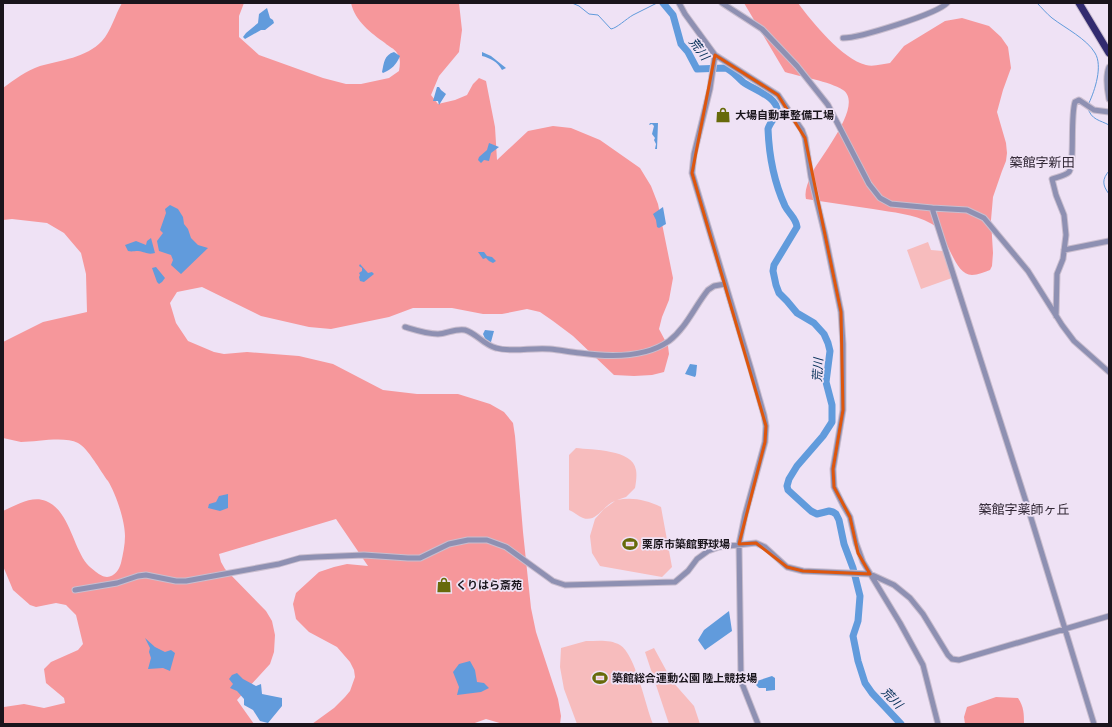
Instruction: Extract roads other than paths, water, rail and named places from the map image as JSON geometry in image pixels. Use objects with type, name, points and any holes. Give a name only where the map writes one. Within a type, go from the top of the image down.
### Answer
[{"type":"highway","points":[[1079,3],[1109,53]]},
{"type":"street","points":[[679,3],[684,14],[715,54],[778,95],[802,130],[805,138],[811,178],[841,312],[843,344],[843,410],[833,469],[834,487],[850,517],[858,553],[923,664],[938,724]]},
{"type":"street","points":[[722,3],[762,29],[796,66],[828,105],[869,184],[880,198],[891,204],[967,210],[984,218],[1028,271],[1056,317],[1074,341],[1109,372]]},
{"type":"street","points":[[843,38],[860,36],[903,23],[928,13],[947,3]]},
{"type":"street","points":[[715,54],[712,79],[694,154],[692,173],[766,426],[765,442],[745,515],[739,544],[742,681],[758,724]]},
{"type":"street","points":[[1109,67],[1107,71],[1109,100]]},
{"type":"street","points":[[1056,317],[1057,274],[1063,259],[1066,235],[1064,215],[1056,196],[1052,179],[1070,171],[1072,163],[1072,121],[1075,102],[1079,100],[1089,107],[1109,112]]},
{"type":"street","points":[[932,208],[1028,508],[1094,724]]},
{"type":"street","points":[[1064,250],[1109,241]]},
{"type":"street","points":[[405,327],[438,334],[463,329],[470,332],[485,344],[505,350],[514,351],[550,348],[582,354],[610,356],[626,355],[650,350],[669,341],[677,333],[708,290],[714,286],[725,284]]},
{"type":"street","points":[[75,590],[117,583],[146,575],[176,581],[186,581],[278,564],[300,558],[364,555],[420,558],[449,544],[468,540],[487,540],[506,546],[553,581],[565,585],[675,582],[688,572],[698,559],[708,551],[719,547],[756,543],[765,547],[787,567],[803,571],[870,574],[882,578],[910,598],[923,614],[952,659],[959,660],[1109,616]]},
{"type":"water","points":[[267,8],[270,18],[274,23],[265,30],[261,30],[245,39],[243,37],[246,33],[258,23],[259,14]]},
{"type":"water","points":[[394,52],[400,56],[389,70],[383,73],[386,57]]},
{"type":"water","points":[[482,52],[491,56],[506,68],[502,70],[494,61],[482,56]]},
{"type":"water","points":[[437,87],[439,87],[446,94],[439,105],[438,101],[433,101]]},
{"type":"water","points":[[650,123],[658,123],[657,149],[655,149],[655,138],[652,134],[654,126],[652,124],[649,125]]},
{"type":"water","points":[[489,143],[499,147],[491,153],[489,161],[484,160],[481,163],[478,160],[479,157],[487,150]]},
{"type":"water","points":[[170,205],[178,209],[183,217],[184,224],[188,229],[191,238],[198,245],[208,248],[181,274],[171,265],[173,260],[171,255],[159,251],[157,241],[163,233],[160,230],[166,213],[165,209]]},
{"type":"water","points":[[663,207],[666,224],[659,228],[657,227],[653,214]]},
{"type":"water","points":[[151,238],[155,253],[150,254],[138,251],[128,251],[125,245],[136,241],[146,245],[147,241]]},
{"type":"water","points":[[478,252],[484,252],[487,256],[492,257],[496,261],[493,263],[486,258],[483,259]]},
{"type":"water","points":[[360,264],[368,273],[372,272],[374,274],[364,282],[360,281],[359,277],[359,273],[362,271],[362,268],[359,266]]},
{"type":"water","points":[[156,267],[165,278],[159,284],[152,268]]},
{"type":"water","points":[[485,330],[494,331],[491,342],[487,343],[483,334]]},
{"type":"water","points":[[690,364],[697,365],[695,377],[685,374]]},
{"type":"water","points":[[228,494],[228,508],[220,511],[208,508],[209,504],[216,502],[219,496]]},
{"type":"water","points":[[729,611],[732,631],[705,650],[698,640],[704,630]]},
{"type":"water","points":[[145,638],[155,647],[165,652],[171,650],[175,653],[170,671],[163,668],[148,669],[151,658],[149,652],[150,648]]},
{"type":"water","points":[[470,661],[475,670],[477,682],[484,683],[489,688],[481,692],[457,695],[459,687],[453,672],[459,664]]},
{"type":"water","points":[[237,673],[243,679],[256,686],[261,684],[262,694],[282,698],[282,706],[268,723],[260,721],[253,710],[244,705],[244,699],[237,691],[230,688],[233,684],[229,679],[232,675]]},
{"type":"water","points":[[772,676],[775,678],[775,690],[766,691],[766,688],[759,688],[756,685],[757,681]]},
{"type":"waterway","points":[[572,3],[579,6],[589,14],[598,15],[611,29],[633,15],[657,3]]},
{"type":"waterway","name":"荒川","points":[[663,3],[673,15],[681,44],[688,52],[697,69],[726,68],[733,72],[743,82],[764,94],[774,102],[776,107],[777,112],[768,129],[771,158],[781,197],[797,227],[774,265],[773,271],[779,293],[797,313],[814,323],[824,334],[828,343],[830,351],[826,382],[832,405],[832,422],[823,436],[797,466],[789,479],[787,486],[788,490],[811,511],[817,514],[829,511],[833,512],[839,520],[844,544],[853,568],[860,596],[858,621],[853,636],[858,661],[865,683],[872,693],[901,724]]},
{"type":"waterway","points":[[1037,3],[1052,18],[1087,43],[1095,53],[1098,71],[1096,85],[1089,103]]},
{"type":"waterway","points":[[1088,108],[1091,115],[1109,125]]},
{"type":"waterway","points":[[1109,171],[1104,179],[1104,185],[1109,194]]},
{"type":"place","name":"大場自動車整備工場","points":[[723,115]]},
{"type":"place","name":"栗原市築館野球場","points":[[630,544]]},
{"type":"place","name":"くりはら斎苑","points":[[444,585]]},
{"type":"place","name":"築館総合運動公園 陸上競技場","points":[[600,678]]},
{"type":"district","name":"築館字新田","points":[[1042,162]]},
{"type":"district","name":"築館字薬師ヶ丘","points":[[1024,509]]}]
